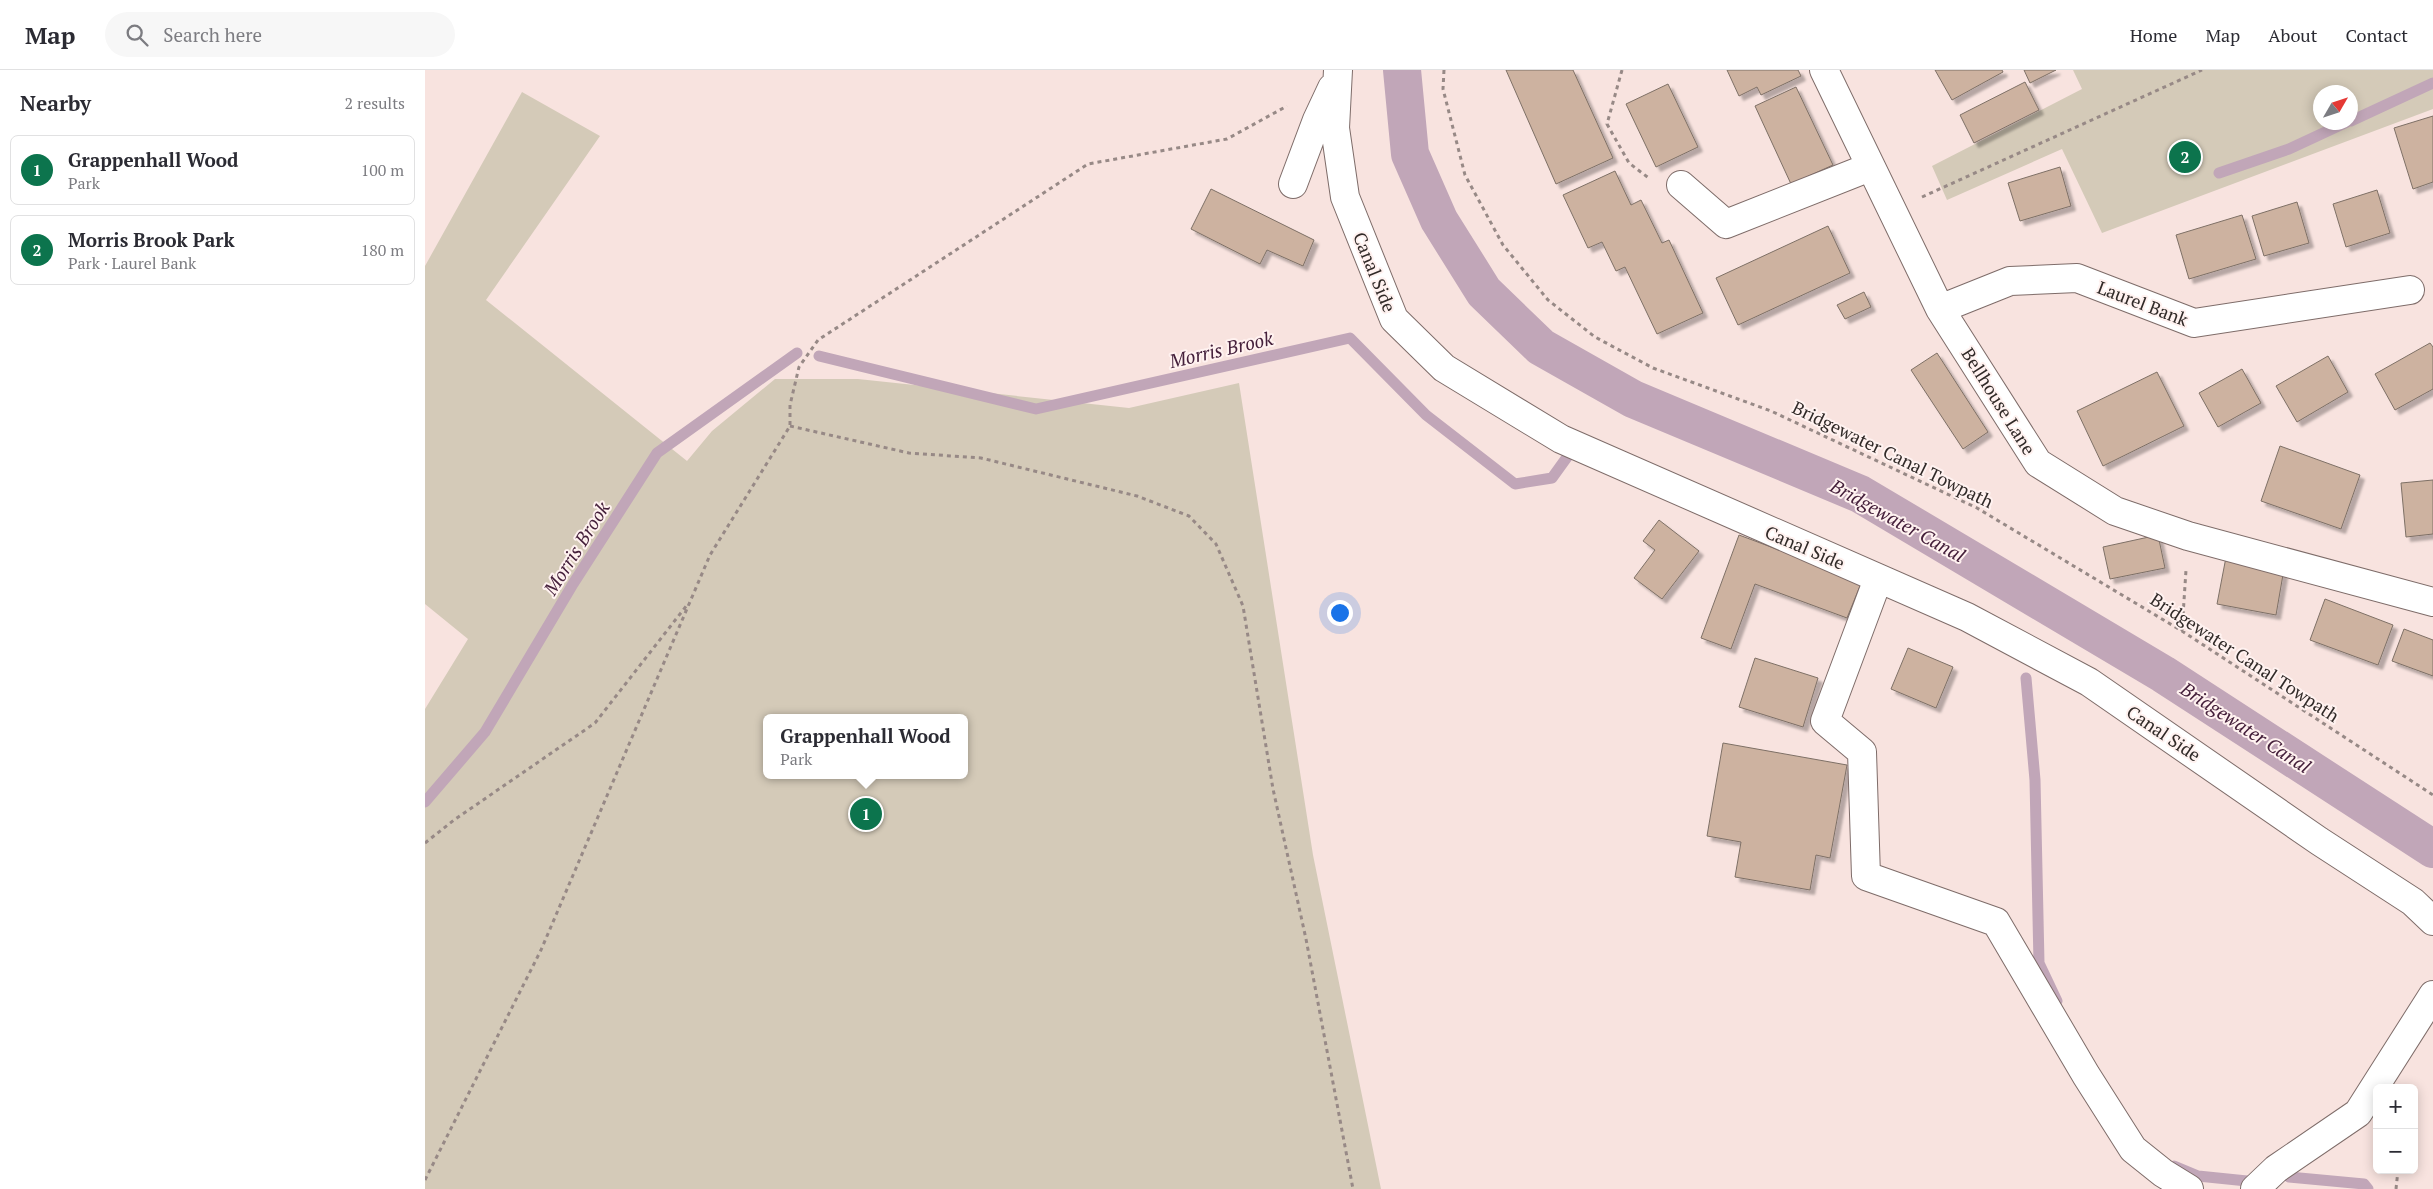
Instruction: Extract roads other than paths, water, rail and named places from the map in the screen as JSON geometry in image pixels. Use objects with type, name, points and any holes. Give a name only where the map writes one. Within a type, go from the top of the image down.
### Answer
[{"type":"street","name":"Bellhouse Lane","points":[[1824,70],[1940,309],[2038,463],[2115,511],[2188,536],[2433,602]]},
{"type":"street","points":[[1293,184],[1317,120],[1337,75]]},
{"type":"street","name":"Canal Side","points":[[1337,75],[1335,128],[1345,197],[1394,319],[1444,368],[1561,439],[1967,617],[2089,682],[2319,841],[2413,902],[2433,921]]},
{"type":"street","points":[[1681,185],[1725,224],[1870,167]]},
{"type":"street","name":"Laurel Bank","points":[[1940,309],[2010,280],[2077,278],[2193,323],[2410,290]]},
{"type":"street","points":[[1878,579],[1825,721],[1862,752],[1866,876],[1996,922],[2086,1075],[2133,1149],[2163,1174],[2189,1189]]},
{"type":"street","points":[[2255,1189],[2276,1169],[2358,1113],[2433,996]]},
{"type":"waterway","name":"Bridgewater Canal","points":[[1402,70],[1410,154],[1439,220],[1484,292],[1541,347],[1633,399],[1860,494],[2163,674],[2433,849]]},
{"type":"waterway","points":[[2358,118],[2433,83]]},
{"type":"waterway","points":[[2219,173],[2289,149],[2330,130]]},
{"type":"waterway","name":"Morris Brook","points":[[819,356],[1036,409],[1350,338],[1426,415],[1515,484],[1552,478],[1570,453]]},
{"type":"waterway","name":"Morris Brook","points":[[425,802],[485,732],[573,584],[657,453],[797,353]]},
{"type":"waterway","points":[[2026,678],[2035,780],[2039,963],[2057,1001]]},
{"type":"waterway","points":[[2174,1166],[2198,1176],[2247,1181]]},
{"type":"waterway","points":[[2289,1177],[2364,1184],[2368,1189]]},
{"type":"place","name":"Morris Brook Park","points":[[2185,157]]},
{"type":"place","name":"Grappenhall Wood","points":[[866,814]]}]
